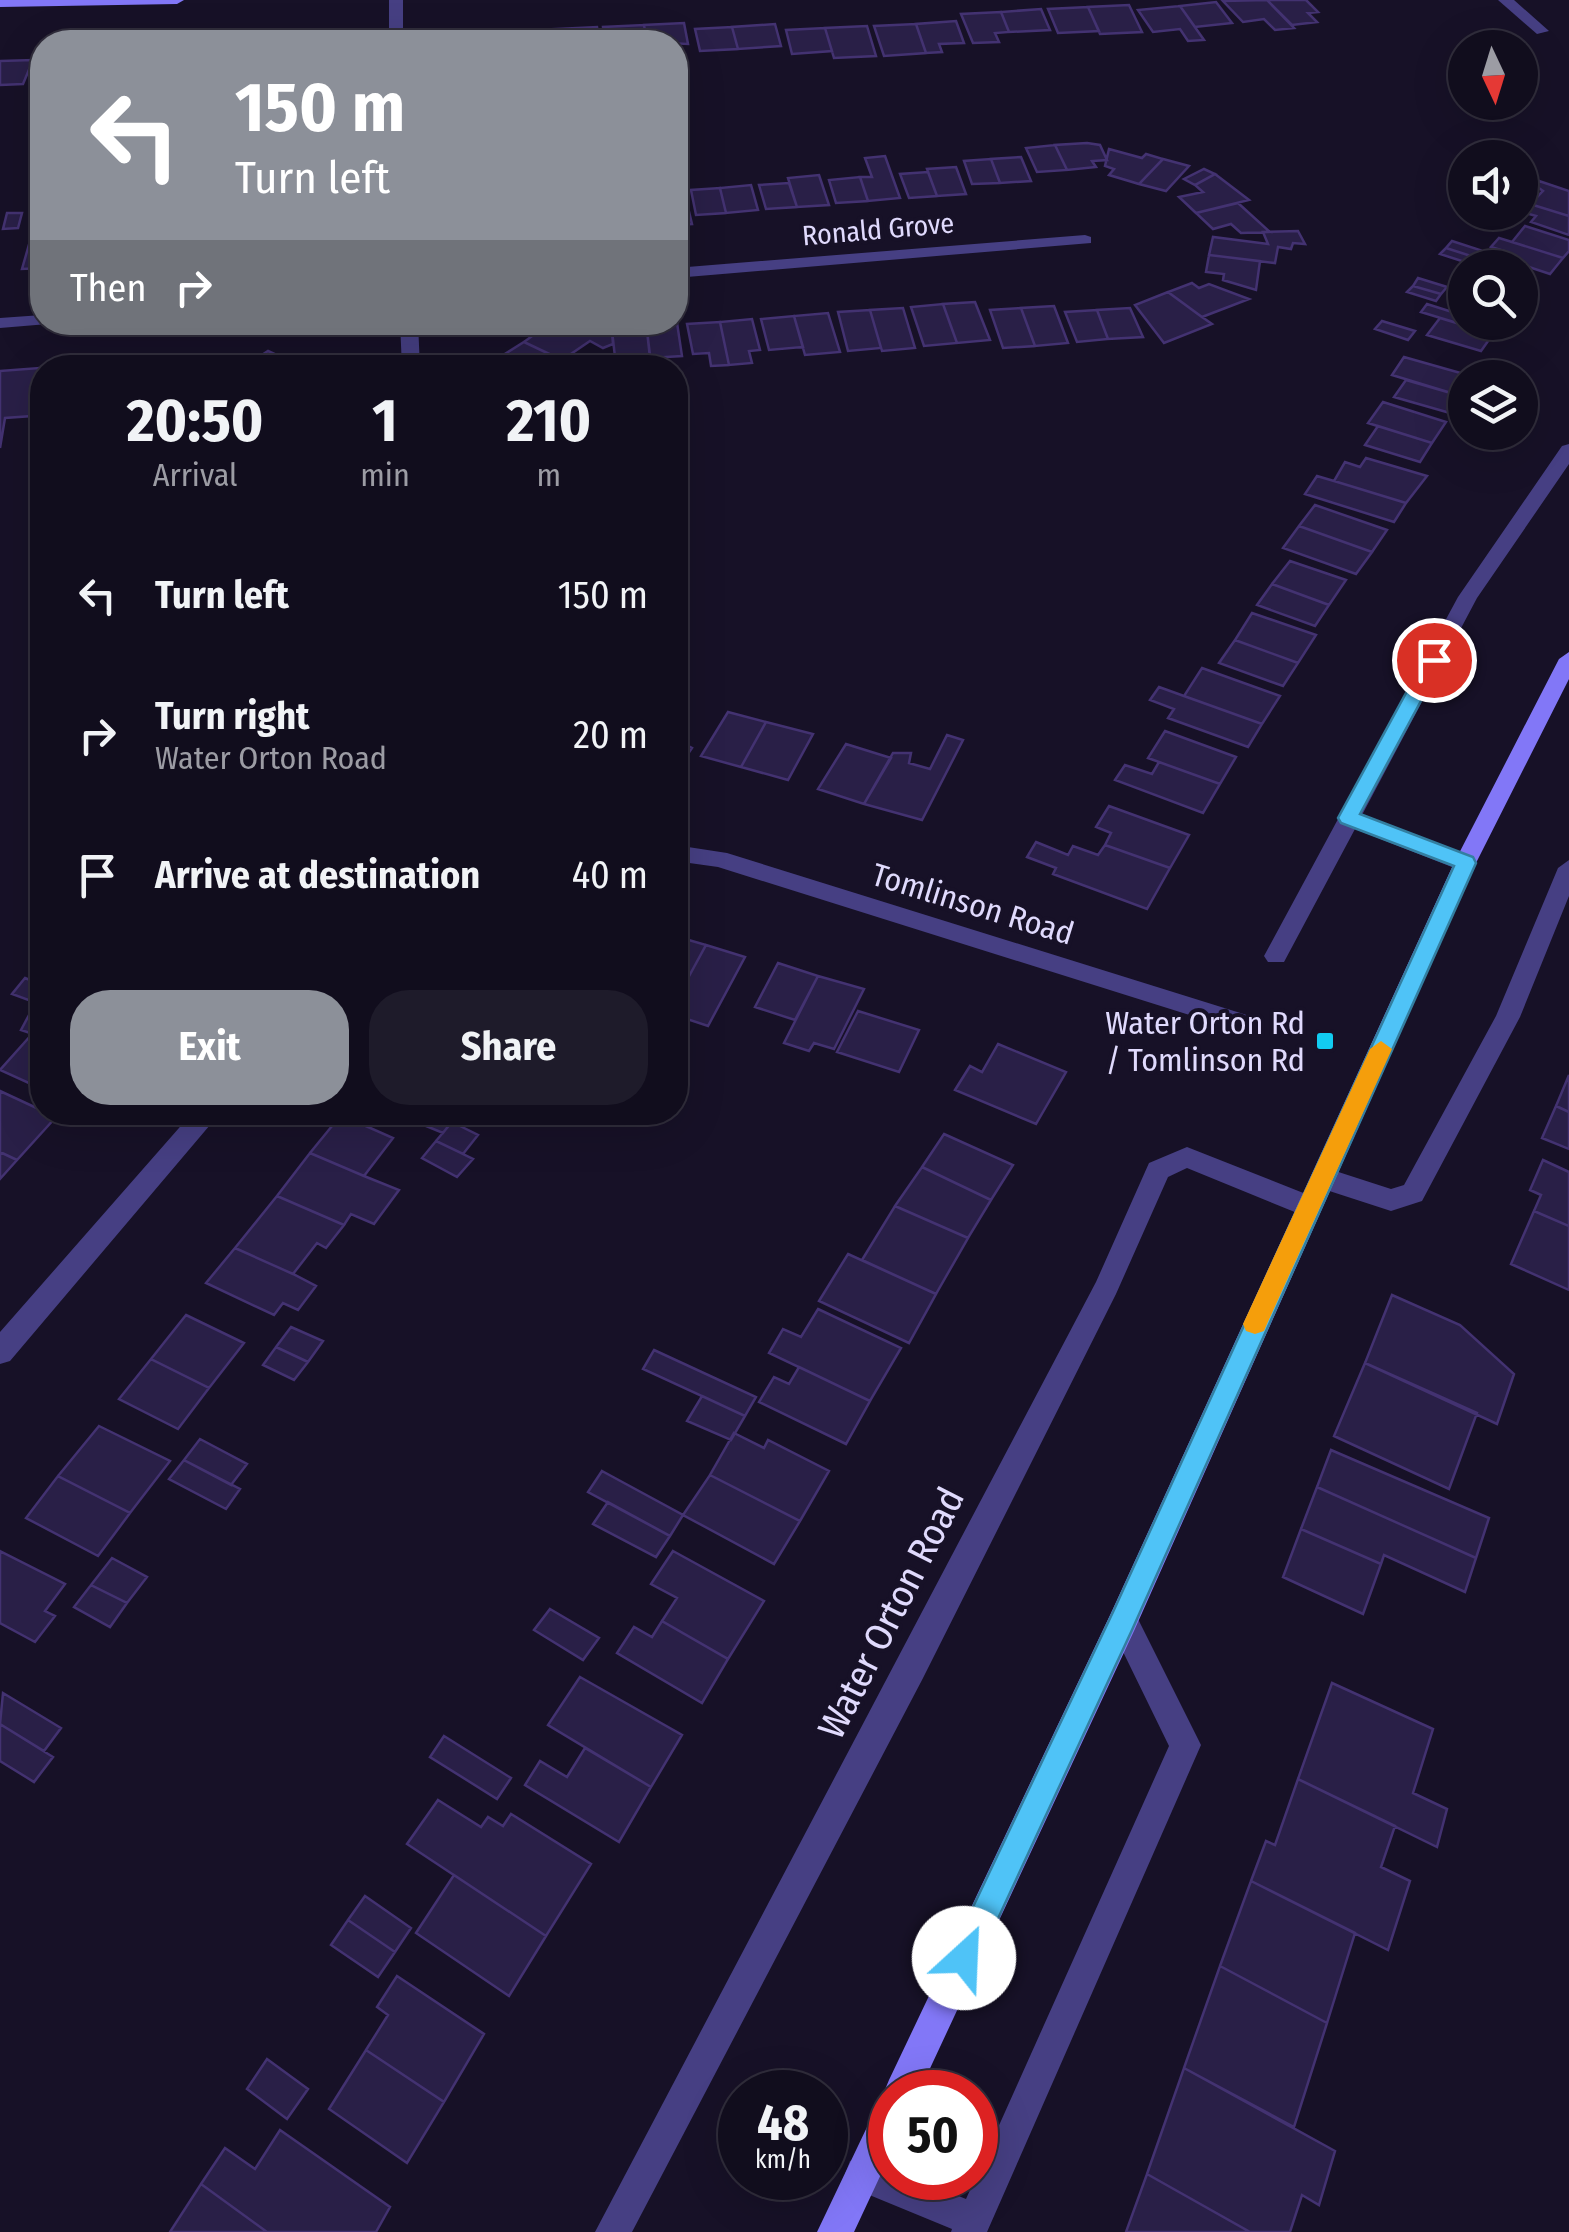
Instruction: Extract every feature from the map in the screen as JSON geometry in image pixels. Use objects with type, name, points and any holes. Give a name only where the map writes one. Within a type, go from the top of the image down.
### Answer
[{"type":"main road","points":[[0,3],[177,0]]},
{"type":"main road","points":[[911,2070],[1123,1621],[1466,863],[1569,659]]},
{"type":"main road","points":[[835,2232],[868,2163]]},
{"type":"street","points":[[396,0],[396,30]]},
{"type":"street","points":[[1505,0],[1542,30]]},
{"type":"street","name":"Ronald Grove","points":[[688,272],[1085,240]]},
{"type":"street","points":[[0,323],[30,321]]},
{"type":"street","points":[[1276,956],[1468,597],[1569,450]]},
{"type":"street","points":[[1348,818],[1466,863]]},
{"type":"street","name":"Tomlinson Road","points":[[688,855],[719,859],[1250,1025]]},
{"type":"street","points":[[1323,1178],[1391,1200],[1413,1193],[1508,1017],[1569,868]]},
{"type":"street","points":[[0,1352],[198,1125]]},
{"type":"street","name":"Water Orton Road","points":[[612,2232],[947,1600],[1108,1286],[1158,1170],[1187,1157],[1308,1206]]},
{"type":"street","points":[[863,2174],[971,2226],[1185,1746],[1123,1621]]},
{"type":"building","points":[[1267,0],[1306,0],[1318,12],[1308,13],[1317,22],[1292,25]]},
{"type":"building","points":[[1267,0],[1294,28],[1275,30],[1264,19],[1243,22],[1223,1]]},
{"type":"building","points":[[1216,2],[1232,23],[1195,27],[1180,6]]},
{"type":"building","points":[[1129,5],[1142,32],[1100,34],[1088,7]]},
{"type":"building","points":[[1180,6],[1204,40],[1188,41],[1180,29],[1153,32],[1138,10]]},
{"type":"building","points":[[1088,7],[1099,31],[1058,33],[1048,9]]},
{"type":"building","points":[[1041,9],[1050,30],[1009,32],[1001,12]]},
{"type":"building","points":[[1001,12],[1009,32],[995,33],[999,42],[973,43],[961,14]]},
{"type":"building","points":[[956,21],[964,43],[939,44],[942,52],[926,53],[916,24]]},
{"type":"building","points":[[684,23],[685,30],[645,30],[644,25]]},
{"type":"building","points":[[775,24],[781,46],[738,49],[732,27]]},
{"type":"building","points":[[916,24],[926,53],[884,56],[874,26]]},
{"type":"building","points":[[644,25],[645,30],[603,30],[603,27]]},
{"type":"building","points":[[867,26],[876,56],[834,58],[825,28]]},
{"type":"building","points":[[597,27],[597,30],[536,30]]},
{"type":"building","points":[[732,27],[738,49],[700,51],[695,29]]},
{"type":"building","points":[[825,28],[832,51],[792,54],[786,30]]},
{"type":"building","points":[[30,60],[23,84],[0,85],[0,61]]},
{"type":"building","points":[[1055,145],[1100,145],[1107,160],[1092,161],[1096,167],[1067,170]]},
{"type":"building","points":[[1055,145],[1067,170],[1037,172],[1026,148]]},
{"type":"building","points":[[1109,149],[1163,159],[1139,184],[1109,175],[1114,169],[1105,166]]},
{"type":"building","points":[[885,156],[900,198],[868,201],[860,177],[872,177],[865,158]]},
{"type":"building","points":[[1021,157],[1031,181],[1000,183],[991,159]]},
{"type":"building","points":[[991,159],[1000,183],[972,184],[964,161]]},
{"type":"building","points":[[1163,159],[1189,166],[1166,191],[1139,184]]},
{"type":"building","points":[[956,167],[966,194],[937,196],[927,169]]},
{"type":"building","points":[[1204,169],[1215,174],[1195,185],[1184,179]]},
{"type":"building","points":[[928,172],[937,196],[909,198],[900,174]]},
{"type":"building","points":[[1215,174],[1249,200],[1196,213],[1179,197],[1203,192],[1195,185]]},
{"type":"building","points":[[819,175],[829,205],[797,207],[788,178]]},
{"type":"building","points":[[860,177],[868,201],[836,203],[829,180]]},
{"type":"building","points":[[789,183],[797,207],[766,209],[759,185]]},
{"type":"building","points":[[1538,183],[1569,191],[1569,216],[1538,206],[1538,196],[1543,191]]},
{"type":"building","points":[[751,185],[758,210],[726,213],[720,188]]},
{"type":"building","points":[[720,188],[726,213],[696,215],[691,190]]},
{"type":"building","points":[[1238,203],[1270,232],[1241,233],[1231,224],[1213,229],[1196,213]]},
{"type":"building","points":[[1538,206],[1569,216],[1569,235],[1538,224]]},
{"type":"building","points":[[7,213],[22,213],[18,228],[3,229]]},
{"type":"building","points":[[1522,230],[1538,230],[1569,240],[1569,251],[1563,258],[1512,242]]},
{"type":"building","points":[[1298,231],[1305,244],[1293,243],[1291,249],[1278,247],[1275,263],[1209,255],[1213,237],[1268,244],[1263,232]]},
{"type":"building","points":[[1499,238],[1537,250],[1501,250],[1491,247]]},
{"type":"building","points":[[30,241],[30,269],[22,269]]},
{"type":"building","points":[[1452,241],[1480,250],[1452,250],[1446,248]]},
{"type":"building","points":[[1538,250],[1563,258],[1550,274],[1538,270]]},
{"type":"building","points":[[1209,255],[1260,261],[1256,290],[1223,280],[1224,274],[1206,272]]},
{"type":"building","points":[[1418,278],[1447,287],[1441,294],[1413,286]]},
{"type":"building","points":[[1192,283],[1199,288],[1209,284],[1249,299],[1202,317],[1168,292]]},
{"type":"building","points":[[1413,286],[1441,294],[1436,301],[1407,292]]},
{"type":"building","points":[[1168,292],[1212,324],[1164,343],[1135,305]]},
{"type":"building","points":[[975,302],[990,340],[957,343],[943,304]]},
{"type":"building","points":[[943,304],[957,343],[924,346],[911,307]]},
{"type":"building","points":[[1427,304],[1448,311],[1448,320],[1421,312]]},
{"type":"building","points":[[1054,306],[1068,343],[1035,346],[1021,308]]},
{"type":"building","points":[[903,308],[915,348],[882,351],[870,310]]},
{"type":"building","points":[[1021,308],[1035,346],[1003,348],[990,310]]},
{"type":"building","points":[[1130,308],[1143,337],[1108,339],[1097,310]]},
{"type":"building","points":[[870,310],[881,348],[848,351],[838,312]]},
{"type":"building","points":[[1097,310],[1108,339],[1077,342],[1065,312]]},
{"type":"building","points":[[828,313],[840,352],[805,355],[794,316]]},
{"type":"building","points":[[794,316],[803,347],[769,350],[761,319]]},
{"type":"building","points":[[1440,318],[1448,320],[1448,340],[1489,340],[1481,351],[1427,335]]},
{"type":"building","points":[[752,319],[760,350],[749,351],[752,363],[729,365],[720,322]]},
{"type":"building","points":[[1382,321],[1415,331],[1408,340],[1375,329]]},
{"type":"building","points":[[720,322],[729,365],[711,366],[709,353],[693,354],[688,324]]},
{"type":"building","points":[[533,335],[612,335],[613,344],[603,348],[590,341],[569,355],[551,355],[524,342]]},
{"type":"building","points":[[612,335],[648,335],[650,355],[615,355]]},
{"type":"building","points":[[647,335],[679,335],[682,355],[650,355]]},
{"type":"building","points":[[524,342],[550,355],[503,355]]},
{"type":"building","points":[[1404,357],[1448,369],[1448,392],[1392,375]]},
{"type":"building","points":[[30,369],[30,416],[5,418],[0,448],[0,371]]},
{"type":"building","points":[[1406,380],[1448,392],[1448,412],[1394,397]]},
{"type":"building","points":[[1383,402],[1446,422],[1432,443],[1368,423]]},
{"type":"building","points":[[1378,426],[1432,443],[1420,462],[1365,445]]},
{"type":"building","points":[[1366,458],[1427,476],[1406,503],[1334,481],[1345,462],[1360,467]]},
{"type":"building","points":[[1317,476],[1406,503],[1394,522],[1305,494]]},
{"type":"building","points":[[1315,505],[1387,530],[1372,552],[1299,526]]},
{"type":"building","points":[[1299,526],[1372,552],[1356,574],[1283,548]]},
{"type":"building","points":[[1290,561],[1346,580],[1329,605],[1272,584]]},
{"type":"building","points":[[1272,584],[1329,605],[1315,626],[1257,605]]},
{"type":"building","points":[[1252,613],[1316,635],[1298,663],[1235,640]]},
{"type":"building","points":[[1235,640],[1298,663],[1283,686],[1219,663]]},
{"type":"building","points":[[1202,668],[1280,696],[1262,724],[1184,696]]},
{"type":"building","points":[[1159,687],[1262,724],[1248,747],[1168,718],[1174,709],[1150,700]]},
{"type":"building","points":[[728,712],[766,722],[741,767],[701,756]]},
{"type":"building","points":[[766,722],[813,734],[788,780],[741,767]]},
{"type":"building","points":[[1165,731],[1236,757],[1220,784],[1148,758]]},
{"type":"building","points":[[947,735],[963,740],[922,820],[864,804],[893,753],[911,753],[909,763],[930,769]]},
{"type":"building","points":[[846,744],[891,758],[864,804],[818,789]]},
{"type":"building","points":[[1159,762],[1220,784],[1203,813],[1115,780],[1125,765],[1152,774]]},
{"type":"building","points":[[1109,806],[1189,835],[1170,868],[1105,845],[1111,833],[1096,827]]},
{"type":"building","points":[[1036,842],[1068,855],[1073,846],[1098,855],[1105,845],[1170,868],[1147,909],[1053,874],[1056,868],[1027,857]]},
{"type":"building","points":[[688,940],[706,945],[688,978]]},
{"type":"building","points":[[706,945],[745,957],[708,1026],[688,1019],[688,978]]},
{"type":"building","points":[[778,963],[818,976],[795,1020],[755,1007]]},
{"type":"building","points":[[818,976],[864,989],[834,1049],[814,1043],[809,1051],[784,1043]]},
{"type":"building","points":[[25,978],[30,980],[30,1001],[12,994]]},
{"type":"building","points":[[858,1011],[919,1030],[899,1072],[837,1052]]},
{"type":"building","points":[[30,1015],[30,1033],[21,1030]]},
{"type":"building","points":[[30,1036],[30,1084],[0,1070]]},
{"type":"building","points":[[998,1044],[1066,1072],[1036,1124],[955,1090],[970,1066],[982,1072]]},
{"type":"building","points":[[1569,1075],[1569,1112],[1556,1106]]},
{"type":"building","points":[[0,1091],[30,1105],[30,1125],[49,1125],[17,1160],[0,1152]]},
{"type":"building","points":[[1556,1106],[1569,1112],[1569,1149],[1542,1138]]},
{"type":"building","points":[[333,1125],[364,1125],[393,1138],[364,1176],[310,1153]]},
{"type":"building","points":[[424,1125],[449,1125],[443,1133]]},
{"type":"building","points":[[449,1125],[478,1135],[463,1154],[436,1141]]},
{"type":"building","points":[[944,1134],[1013,1165],[991,1200],[922,1167]]},
{"type":"building","points":[[436,1141],[473,1159],[457,1177],[422,1158]]},
{"type":"building","points":[[0,1152],[17,1160],[0,1179]]},
{"type":"building","points":[[310,1153],[399,1190],[374,1224],[351,1214],[344,1225],[277,1196]]},
{"type":"building","points":[[1543,1160],[1569,1172],[1569,1226],[1534,1211],[1541,1195],[1530,1190]]},
{"type":"building","points":[[922,1167],[991,1200],[968,1238],[895,1206]]},
{"type":"building","points":[[277,1196],[344,1225],[326,1248],[317,1243],[293,1274],[235,1248]]},
{"type":"building","points":[[895,1206],[968,1238],[936,1294],[862,1260]]},
{"type":"building","points":[[1534,1211],[1569,1226],[1569,1290],[1511,1264]]},
{"type":"building","points":[[235,1248],[316,1286],[298,1310],[283,1303],[274,1315],[206,1283]]},
{"type":"building","points":[[848,1254],[936,1294],[909,1343],[819,1301]]},
{"type":"building","points":[[1392,1295],[1460,1325],[1514,1374],[1497,1424],[1365,1363]]},
{"type":"building","points":[[818,1309],[901,1348],[870,1401],[769,1353],[783,1329],[801,1337]]},
{"type":"building","points":[[186,1315],[244,1343],[209,1388],[151,1359]]},
{"type":"building","points":[[291,1327],[323,1341],[308,1362],[276,1347]]},
{"type":"building","points":[[276,1347],[308,1362],[294,1380],[263,1365]]},
{"type":"building","points":[[654,1350],[756,1397],[745,1416],[643,1369]]},
{"type":"building","points":[[151,1359],[209,1388],[178,1429],[119,1399]]},
{"type":"building","points":[[1365,1363],[1477,1413],[1449,1489],[1334,1436]]},
{"type":"building","points":[[799,1367],[870,1401],[846,1444],[759,1402],[774,1377],[789,1384]]},
{"type":"building","points":[[702,1396],[745,1416],[731,1440],[687,1421]]},
{"type":"building","points":[[99,1426],[170,1461],[130,1513],[58,1476]]},
{"type":"building","points":[[734,1433],[764,1448],[768,1440],[829,1471],[800,1521],[710,1475]]},
{"type":"building","points":[[200,1439],[247,1464],[231,1485],[184,1460]]},
{"type":"building","points":[[1331,1450],[1489,1518],[1476,1558],[1317,1487]]},
{"type":"building","points":[[184,1460],[240,1489],[226,1509],[169,1479]]},
{"type":"building","points":[[602,1471],[683,1515],[670,1536],[588,1492]]},
{"type":"building","points":[[710,1475],[800,1521],[774,1564],[683,1515]]},
{"type":"building","points":[[58,1476],[130,1513],[98,1556],[26,1518]]},
{"type":"building","points":[[1317,1487],[1476,1558],[1465,1592],[1384,1555],[1381,1564],[1301,1529]]},
{"type":"building","points":[[608,1502],[670,1536],[656,1557],[593,1524]]},
{"type":"building","points":[[1301,1529],[1381,1564],[1363,1614],[1283,1577]]},
{"type":"building","points":[[0,1551],[65,1584],[45,1611],[55,1616],[35,1642],[0,1623]]},
{"type":"building","points":[[673,1551],[764,1601],[728,1659],[662,1621],[677,1598],[651,1584]]},
{"type":"building","points":[[112,1558],[147,1577],[127,1603],[91,1585]]},
{"type":"building","points":[[91,1585],[127,1603],[110,1627],[74,1607]]},
{"type":"building","points":[[550,1609],[599,1638],[583,1660],[534,1630]]},
{"type":"building","points":[[662,1621],[728,1659],[702,1703],[617,1653],[634,1627],[652,1637]]},
{"type":"building","points":[[580,1677],[682,1735],[651,1787],[548,1725]]},
{"type":"building","points":[[1332,1683],[1433,1729],[1413,1793],[1447,1809],[1437,1847],[1298,1779]]},
{"type":"building","points":[[3,1693],[61,1728],[44,1751],[0,1724]]},
{"type":"building","points":[[0,1724],[53,1757],[34,1782],[0,1761]]},
{"type":"building","points":[[444,1736],[511,1778],[497,1799],[430,1757]]},
{"type":"building","points":[[585,1748],[651,1787],[619,1842],[525,1785],[540,1761],[567,1777]]},
{"type":"building","points":[[1298,1779],[1395,1826],[1381,1867],[1410,1881],[1388,1950],[1251,1881],[1266,1841],[1275,1845]]},
{"type":"building","points":[[438,1800],[481,1827],[488,1817],[503,1826],[511,1814],[591,1864],[546,1936],[407,1844]]},
{"type":"building","points":[[454,1875],[546,1936],[509,1996],[416,1933]]},
{"type":"building","points":[[1251,1881],[1355,1933],[1327,2023],[1220,1966]]},
{"type":"building","points":[[365,1896],[411,1928],[395,1952],[348,1920]]},
{"type":"building","points":[[348,1920],[395,1952],[378,1977],[331,1945]]},
{"type":"building","points":[[1220,1966],[1327,2023],[1294,2127],[1184,2068]]},
{"type":"building","points":[[397,1976],[484,2034],[444,2102],[366,2050],[388,2015],[377,2007]]},
{"type":"building","points":[[366,2050],[444,2102],[407,2163],[329,2109]]},
{"type":"building","points":[[267,2059],[308,2089],[287,2119],[247,2089]]},
{"type":"building","points":[[1184,2068],[1335,2151],[1319,2205],[1302,2195],[1290,2232],[1250,2232],[1147,2174]]},
{"type":"building","points":[[280,2130],[390,2207],[376,2232],[267,2232],[201,2184],[225,2148],[255,2169]]},
{"type":"building","points":[[1147,2174],[1250,2232],[1126,2232]]},
{"type":"building","points":[[201,2184],[267,2232],[170,2232]]},
{"type":"slow traffic","points":[[1255,1324],[1381,1049]]},
{"type":"place","name":"Water Orton Rd / Tomlinson Rd","points":[[1325,1041]]},
{"type":"route","points":[[964,1958],[1123,1621],[1466,863],[1348,818],[1434,660]]}]
